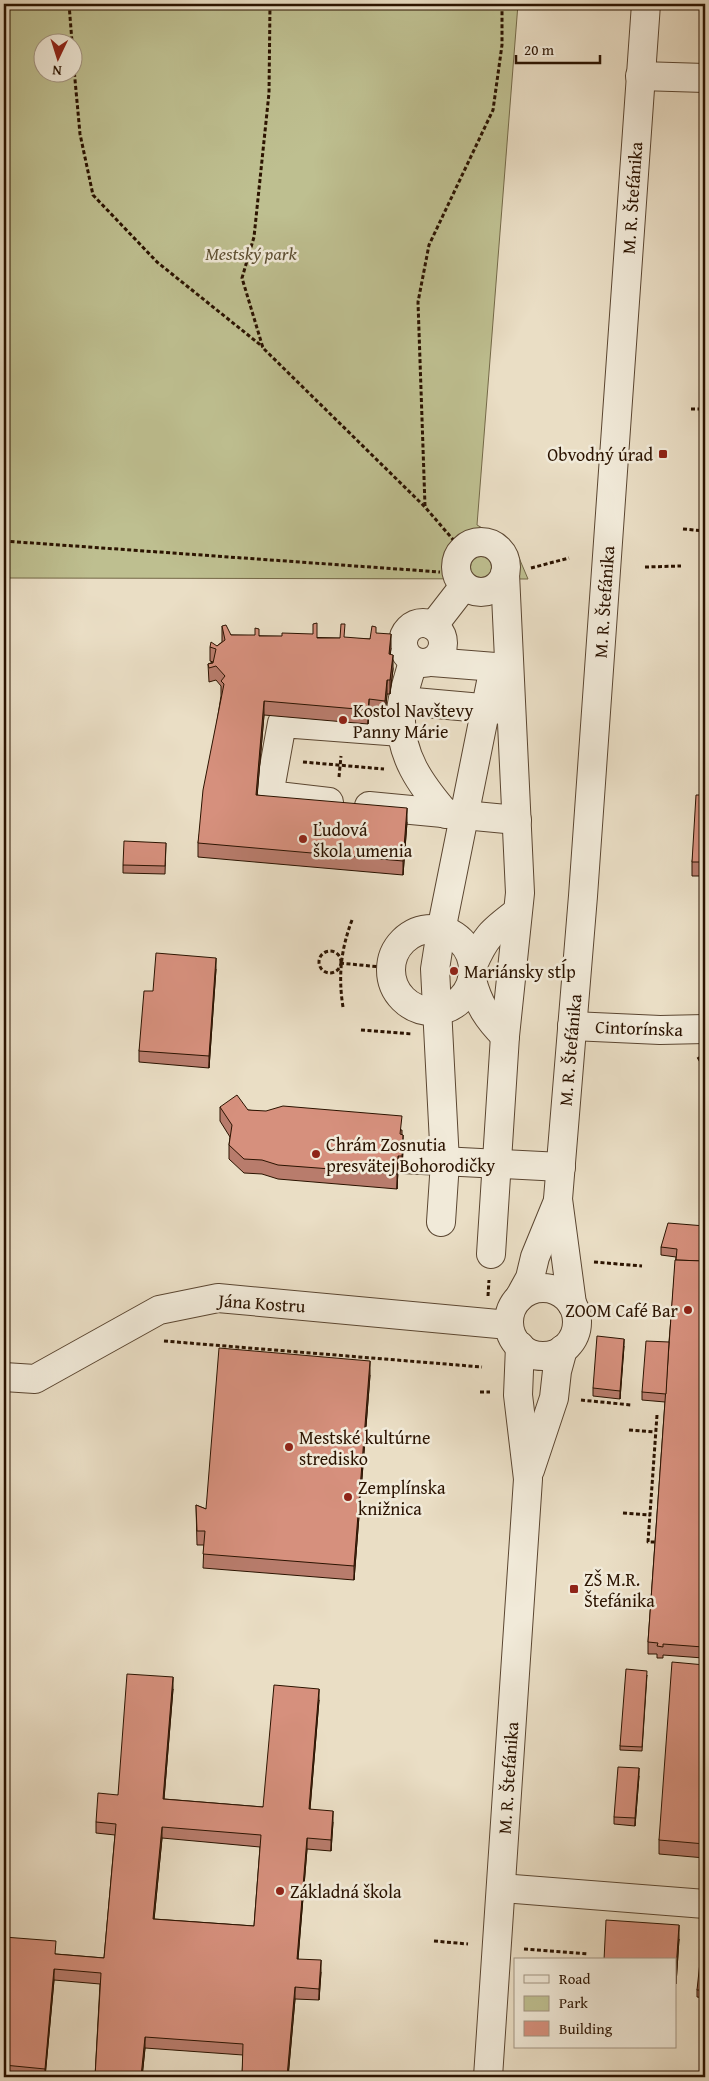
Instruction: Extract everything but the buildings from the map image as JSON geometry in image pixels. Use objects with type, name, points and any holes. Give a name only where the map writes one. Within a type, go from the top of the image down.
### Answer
[{"type":"street","name":"M. R. Štefánika","points":[[572,1304],[558,1199],[646,4]]},
{"type":"street","points":[[640,76],[705,78]]},
{"type":"street","points":[[456,816],[415,772],[404,752],[401,713],[410,677],[403,643],[408,630],[420,623],[433,626],[476,542],[493,545],[504,558],[505,574],[498,709],[517,820],[520,892],[516,913],[505,1036],[490,1254]]},
{"type":"street","points":[[461,570],[478,592],[487,592],[495,588],[505,574]]},
{"type":"street","points":[[410,677],[501,668]]},
{"type":"street","points":[[410,677],[498,709]]},
{"type":"street","points":[[441,1222],[445,1162],[438,1072],[438,1011],[435,969],[456,816],[498,709]]},
{"type":"street","points":[[401,732],[282,723],[269,795],[456,816],[517,820]]},
{"type":"street","points":[[505,1036],[488,1018],[477,1000],[472,973],[468,952],[460,940],[448,932],[421,931],[409,936],[400,944],[393,956],[391,968],[392,981],[397,993],[417,1009],[438,1011],[457,1003],[467,993],[472,973],[481,946],[492,930],[516,913]]},
{"type":"street","name":"Cintorínska","points":[[572,1026],[660,1030],[700,1041]]},
{"type":"street","points":[[402,1159],[561,1168]]},
{"type":"street","name":"M. R. Štefánika","points":[[519,1298],[530,1278],[535,1257],[558,1199]]},
{"type":"street","points":[[552,1288],[567,1297],[572,1304],[576,1312],[577,1328],[570,1344],[563,1349],[553,1354],[541,1356],[529,1353],[514,1335],[511,1310],[519,1298],[534,1289],[552,1288]]},
{"type":"street","name":"Jána Kostru","points":[[4,1377],[36,1379],[159,1310],[218,1298],[514,1335]]},
{"type":"street","name":"M. R. Štefánika","points":[[488,2077],[528,1479],[518,1395],[514,1335]]},
{"type":"street","name":"M. R. Štefánika","points":[[528,1479],[554,1398],[557,1371],[563,1349]]},
{"type":"street","points":[[502,1888],[705,1904]]},
{"type":"path","points":[[69,4],[71,32]]},
{"type":"path","points":[[263,348],[242,278],[254,237],[269,93],[270,4]]},
{"type":"path","points":[[425,507],[418,302],[429,246],[493,110],[502,45],[502,4]]},
{"type":"path","points":[[75,82],[80,134],[93,194],[157,262],[263,348],[425,507],[461,570]]},
{"type":"path","points":[[691,409],[705,410]]},
{"type":"path","points":[[683,529],[705,531]]},
{"type":"path","points":[[4,541],[461,570]]},
{"type":"path","points":[[505,574],[569,558]]},
{"type":"path","points":[[645,566],[681,566]]},
{"type":"path","points":[[337,803],[344,728]]},
{"type":"path","points":[[276,759],[415,772]]},
{"type":"path","points":[[343,1007],[339,986],[340,963],[345,938],[352,920]]},
{"type":"path","points":[[330,951],[339,956],[340,963],[337,969],[331,972],[322,969],[319,962],[324,953],[330,951]]},
{"type":"path","points":[[340,963],[391,968]]},
{"type":"path","points":[[700,1041],[705,1069]]},
{"type":"path","points":[[588,1261],[642,1266]]},
{"type":"path","points":[[161,1341],[482,1367]]},
{"type":"path","points":[[574,1400],[631,1405]]},
{"type":"path","points":[[656,1415],[648,1542],[658,1542]]},
{"type":"path","points":[[629,1430],[655,1432]]},
{"type":"path","points":[[623,1513],[650,1515]]},
{"type":"path","points":[[434,1941],[469,1944]]},
{"type":"path","points":[[519,1948],[588,1954]]},
{"type":"green space","name":"Mestský park","points":[[4,4],[518,4],[477,525],[514,546],[528,579],[4,578]]},
{"type":"place","name":"Obvodný úrad","points":[[663,454]]},
{"type":"place","name":"Kostol Navštevy Panny Márie","points":[[343,720]]},
{"type":"place","name":"Ľudová škola umenia","points":[[303,839]]},
{"type":"place","name":"Mariánsky stĺp","points":[[454,971]]},
{"type":"place","name":"Chrám Zosnutia presvätej Bohorodičky","points":[[316,1154]]},
{"type":"place","name":"ZOOM Café Bar","points":[[688,1310]]},
{"type":"place","name":"Mestské kultúrne stredisko","points":[[289,1447]]},
{"type":"place","name":"Zemplínska knižnica","points":[[348,1497]]},
{"type":"place","name":"ZŠ M.R. Štefánika","points":[[574,1589]]},
{"type":"place","name":"Základná škola","points":[[280,1891]]}]
